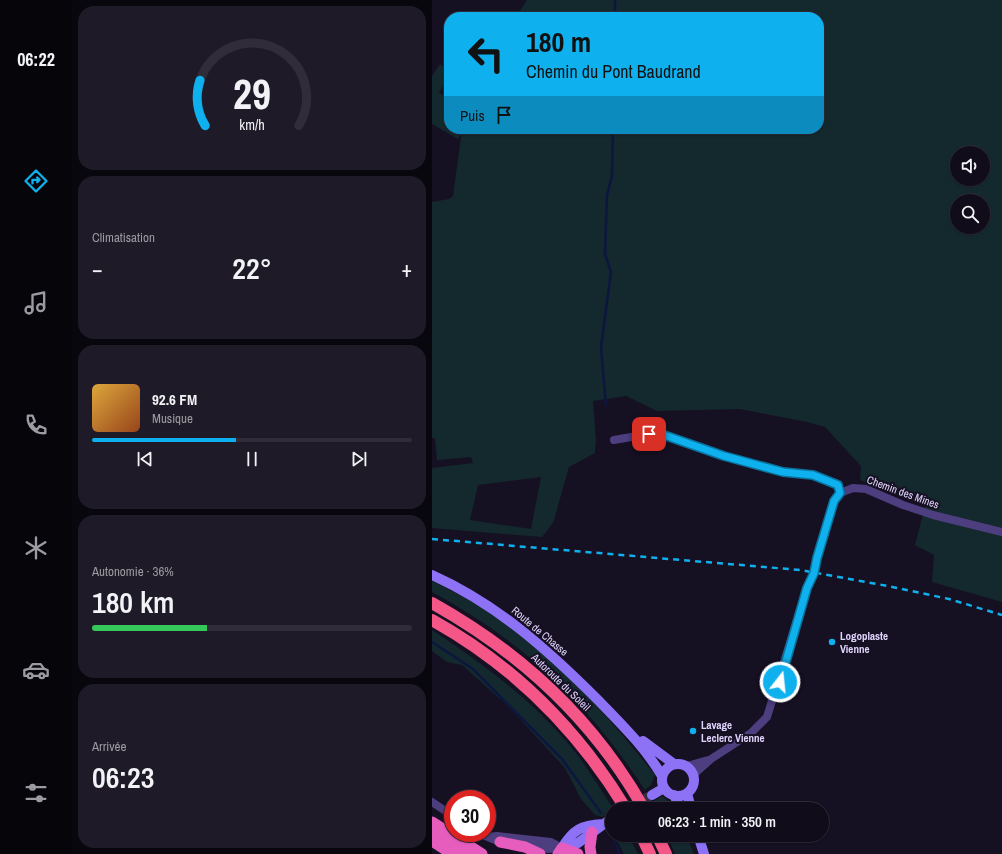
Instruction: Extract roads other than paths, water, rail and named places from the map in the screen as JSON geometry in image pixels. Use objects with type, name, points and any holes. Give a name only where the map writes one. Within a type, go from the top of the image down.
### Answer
[{"type":"highway","name":"Autoroute du Soleil","points":[[432,603],[500,645],[556,693],[578,716],[606,751],[639,802]]},
{"type":"highway","points":[[432,620],[493,658],[545,704],[591,755],[621,802]]},
{"type":"highway","points":[[432,822],[474,852]]},
{"type":"highway","points":[[591,854],[590,848],[592,832]]},
{"type":"highway","points":[[432,833],[474,852],[487,851],[493,854]]},
{"type":"highway","points":[[432,840],[452,854]]},
{"type":"highway","points":[[500,842],[525,847],[540,854]]},
{"type":"highway","points":[[644,842],[650,854]]},
{"type":"highway","points":[[660,842],[666,854]]},
{"type":"highway","points":[[560,851],[578,854]]},
{"type":"main road","name":"Route de Chasse","points":[[432,575],[476,598],[512,622],[562,665],[650,755],[662,776]]},
{"type":"main road","name":"Route de Chasse","points":[[619,722],[674,764]]},
{"type":"main road","points":[[674,796],[681,796],[687,793],[693,786],[694,775],[687,766],[674,764],[668,767],[662,776],[664,788],[674,796],[677,802]]},
{"type":"main road","points":[[652,795],[664,788]]},
{"type":"main road","points":[[687,793],[689,802]]},
{"type":"main road","points":[[560,851],[578,843],[603,824]]},
{"type":"main road","points":[[560,851],[571,834],[590,825],[603,824]]},
{"type":"main road","points":[[700,842],[704,854]]},
{"type":"street","points":[[614,440],[637,436],[664,435],[740,461],[783,472],[818,477],[838,485],[840,493],[834,501],[814,573],[807,588],[767,717],[751,733],[710,759],[694,775]]},
{"type":"street","name":"Chemin des Mines","points":[[840,493],[860,487],[903,505],[933,515],[1002,532]]},
{"type":"street","points":[[687,766],[710,759]]},
{"type":"street","points":[[432,802],[444,810]]},
{"type":"street","points":[[496,836],[551,842],[560,851]]},
{"type":"street","points":[[496,841],[532,844],[560,851]]},
{"type":"waterway","points":[[615,0],[615,12]]},
{"type":"waterway","points":[[606,406],[601,347],[611,272],[605,254],[607,195],[612,176],[613,134]]},
{"type":"waterway","points":[[432,642],[473,669],[562,759],[601,813]]},
{"type":"waterway","points":[[615,842],[620,854]]},
{"type":"tunnel","points":[[640,802],[652,795]]},
{"type":"railway","points":[[432,539],[800,570],[949,599],[1002,615]]},
{"type":"place","name":"Logoplaste Vienne","points":[[832,642]]},
{"type":"place","name":"Lavage Leclerc Vienne","points":[[693,731]]}]
